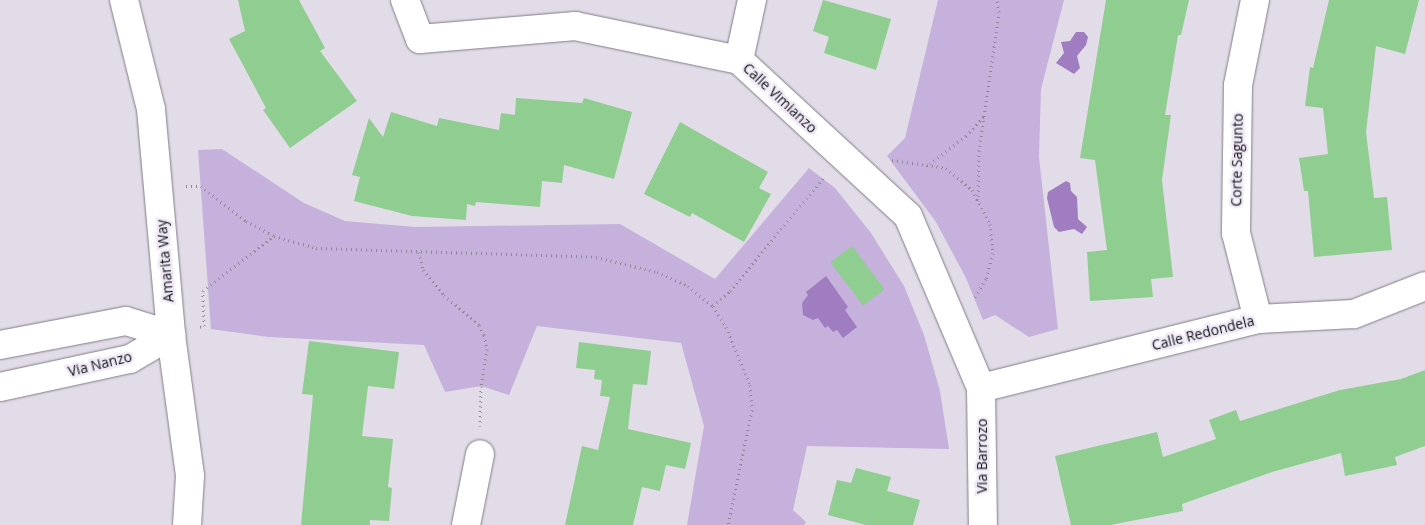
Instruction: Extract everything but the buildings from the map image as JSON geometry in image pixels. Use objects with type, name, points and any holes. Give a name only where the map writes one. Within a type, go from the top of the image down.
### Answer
[{"type":"street","name":"Amarita Way","points":[[124,0],[151,109],[171,335],[190,476],[187,525]]},
{"type":"street","name":"Calle Vimianzo","points":[[405,0],[420,39],[575,26],[739,60],[908,216],[981,388]]},
{"type":"street","points":[[739,60],[752,0]]},
{"type":"street","name":"Corte Sagunto","points":[[1255,0],[1238,85],[1236,233],[1258,318]]},
{"type":"street","name":"Calle Redondela","points":[[981,388],[1258,318],[1354,314],[1425,286]]},
{"type":"street","points":[[0,345],[126,321],[171,335]]},
{"type":"street","name":"Via Nanzo","points":[[0,387],[130,359],[171,335]]},
{"type":"street","name":"Via Barrozo","points":[[981,388],[983,525]]},
{"type":"street","points":[[466,525],[480,454]]},
{"type":"path","points":[[978,202],[980,151],[999,12],[997,0]]},
{"type":"path","points":[[929,164],[966,136],[986,114]]},
{"type":"path","points":[[158,187],[201,186],[246,221],[274,236],[316,248],[596,257],[657,272],[688,286],[713,306],[726,327],[750,385],[752,410],[728,525]]},
{"type":"path","points":[[171,335],[204,326],[203,291],[274,236]]},
{"type":"path","points":[[420,252],[423,270],[444,294],[479,325],[484,335],[487,349],[481,386],[480,454]]},
{"type":"shaded area","points":[[938,0],[1064,0],[1041,89],[1039,157],[1058,329],[1029,337],[995,315],[983,320],[966,278],[936,222],[887,156],[905,138]]},
{"type":"shaded area","points":[[1076,32],[1084,32],[1088,37],[1086,45],[1077,56],[1080,68],[1074,74],[1056,63],[1064,53],[1061,42],[1070,41]]},
{"type":"shaded area","points":[[222,149],[304,203],[345,221],[415,227],[620,224],[715,279],[809,168],[835,188],[871,233],[904,286],[924,335],[940,391],[949,449],[807,446],[793,510],[806,522],[804,525],[687,525],[704,426],[681,343],[537,326],[509,395],[481,386],[445,392],[424,345],[269,337],[211,329],[198,150]]},
{"type":"shaded area","points":[[1066,181],[1070,183],[1071,191],[1077,197],[1078,219],[1087,227],[1082,234],[1074,229],[1059,232],[1054,227],[1047,198],[1048,192]]},
{"type":"shaded area","points":[[826,276],[848,307],[845,310],[857,327],[843,338],[837,330],[833,332],[828,326],[825,328],[818,318],[813,320],[803,315],[802,303],[808,295],[806,292]]}]
